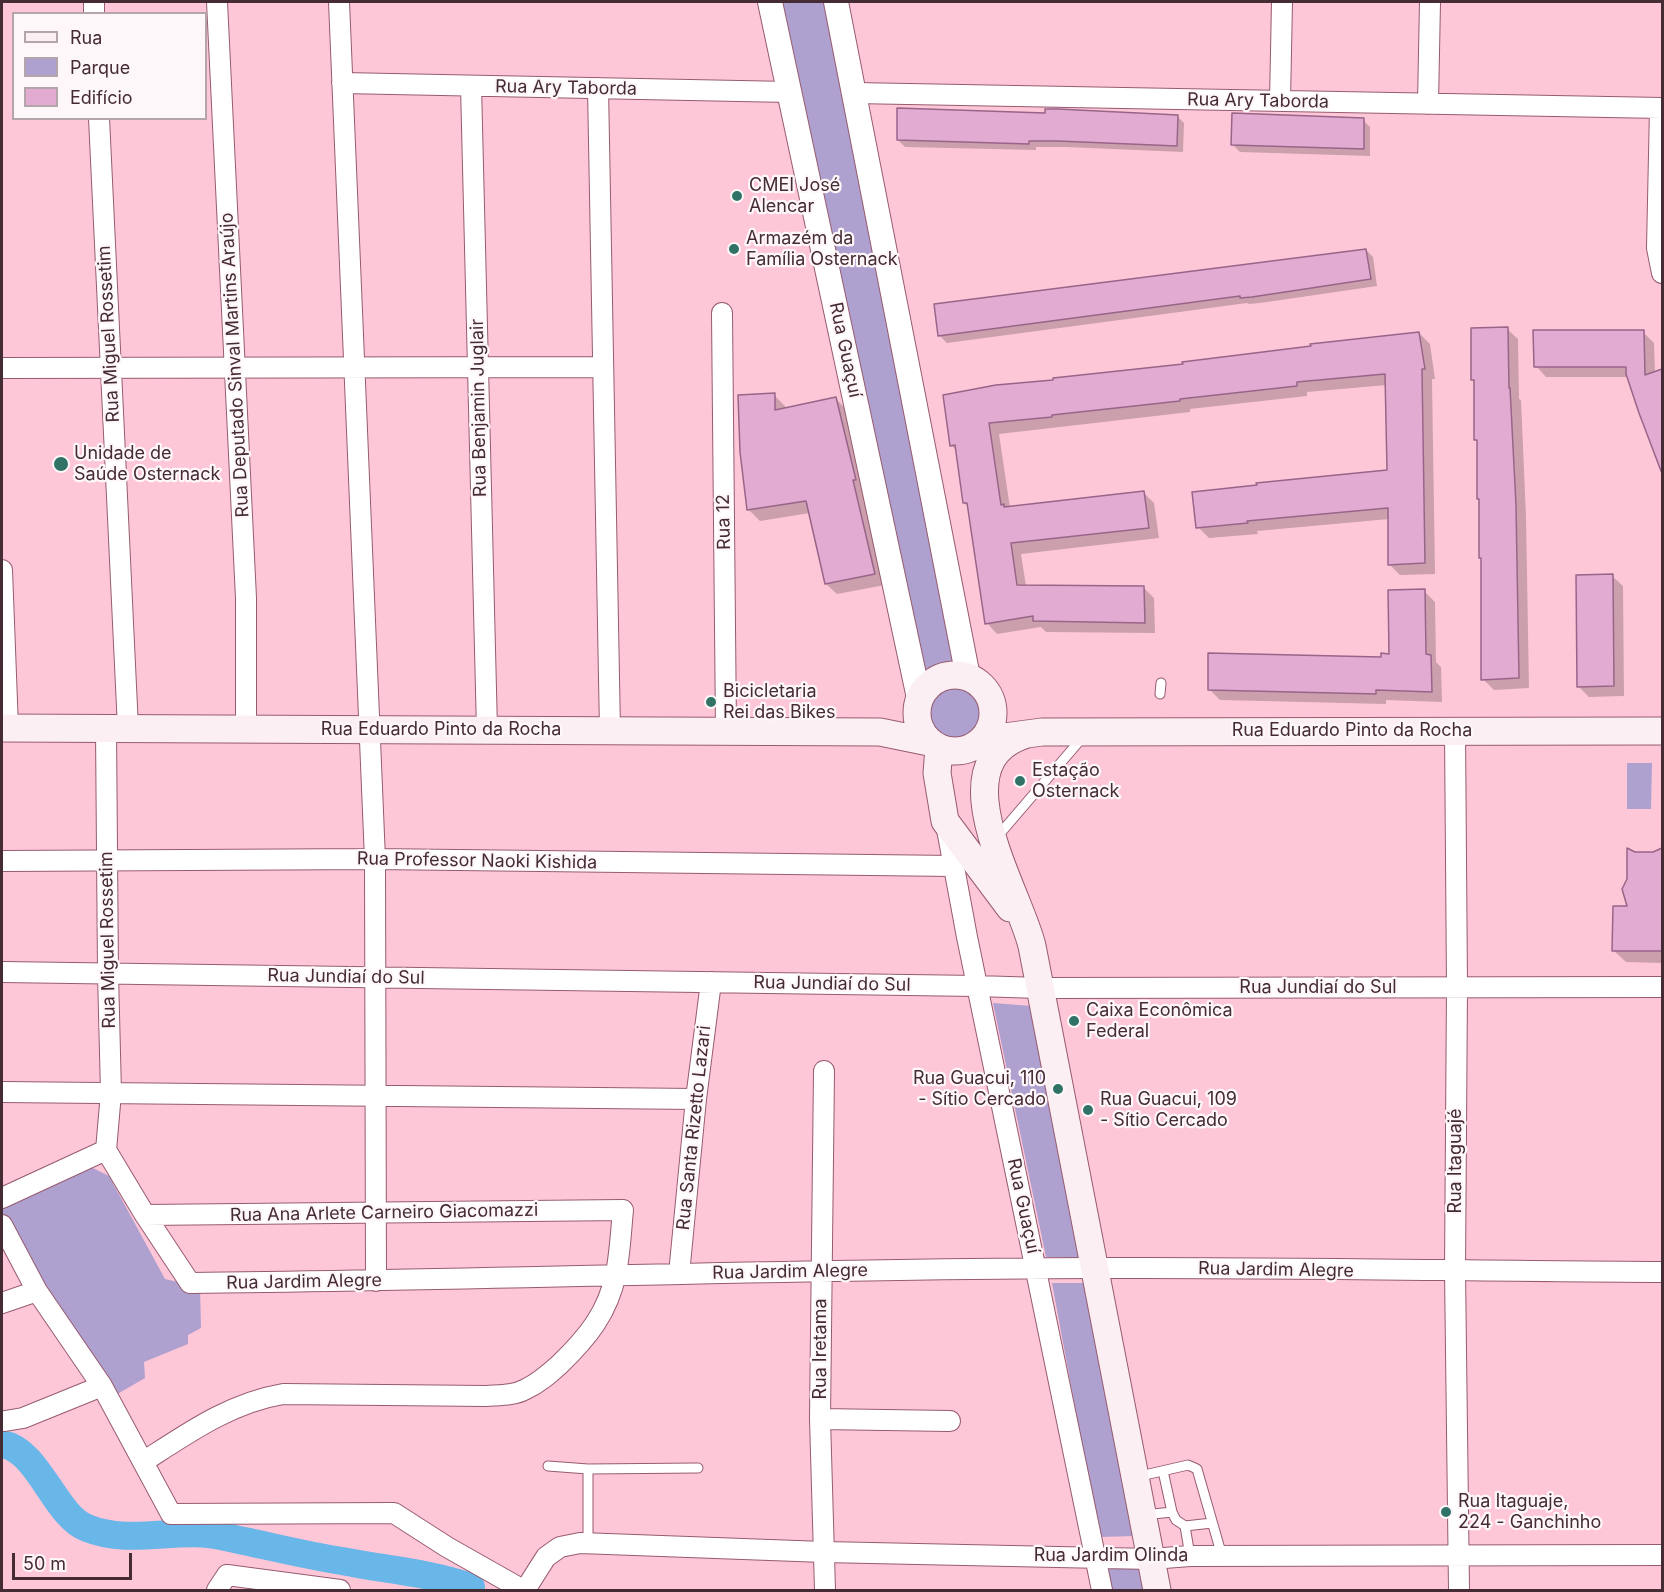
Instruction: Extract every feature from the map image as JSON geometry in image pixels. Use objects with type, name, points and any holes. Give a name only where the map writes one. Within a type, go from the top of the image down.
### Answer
[{"type":"main road","points":[[880,732],[918,702],[934,680],[957,675],[968,677],[979,683],[987,693],[992,704],[991,723],[978,744],[962,751],[950,752],[934,745],[918,726],[918,702]]},
{"type":"main road","name":"Rua Eduardo Pinto da Rocha","points":[[992,704],[1034,733]]},
{"type":"main road","name":"Rua Eduardo Pinto da Rocha","points":[[5,728],[880,732],[934,745]]},
{"type":"main road","name":"Rua Eduardo Pinto da Rocha","points":[[978,744],[1034,733],[1088,731],[1662,731]]},
{"type":"main road","name":"Rua Eduardo Pinto da Rocha","points":[[987,772],[1002,747],[1011,741],[1034,733]]},
{"type":"main road","points":[[978,744],[987,772]]},
{"type":"main road","name":"Rua Guaçuí","points":[[934,745],[945,821],[1030,935]]},
{"type":"main road","name":"Rua Guaçuí","points":[[987,772],[984,791],[986,814],[993,841],[1030,935],[1157,1590]]},
{"type":"main road","points":[[945,821],[969,843],[982,844],[993,841]]},
{"type":"street","name":"Rua Deputado Sinval Martins Araújo","points":[[217,2],[246,598],[246,729]]},
{"type":"street","points":[[339,2],[375,859],[376,1281]]},
{"type":"street","name":"Rua Guaçuí","points":[[770,2],[918,702]]},
{"type":"street","points":[[836,2],[968,677]]},
{"type":"street","points":[[1280,101],[1282,2]]},
{"type":"street","points":[[1428,104],[1430,2]]},
{"type":"street","name":"Rua Ary Taborda","points":[[342,83],[789,92]]},
{"type":"street","name":"Rua Benjamin Juglair","points":[[471,86],[487,730]]},
{"type":"street","points":[[598,88],[609,731]]},
{"type":"street","name":"Rua Ary Taborda","points":[[854,93],[1661,108]]},
{"type":"street","points":[[1661,108],[1657,248],[1662,273]]},
{"type":"street","name":"Rua Miguel Rossetim","points":[[99,120],[110,368],[117,729],[108,861],[111,1093],[106,1150]]},
{"type":"street","name":"Rua 12","points":[[722,313],[726,731]]},
{"type":"street","points":[[2,368],[603,367]]},
{"type":"street","points":[[2,570],[5,728]]},
{"type":"street","name":"Rua Itaguajé","points":[[1455,731],[1457,987],[1455,1271],[1459,1590]]},
{"type":"street","name":"Rua Guaçuí","points":[[945,821],[1102,1590]]},
{"type":"street","name":"Rua Professor Naoki Kishida","points":[[2,861],[375,859],[953,866]]},
{"type":"street","name":"Rua Jundiaí do Sul","points":[[2,972],[1041,988],[1662,987]]},
{"type":"street","name":"Rua Santa Rizetto Lazari","points":[[679,1274],[696,1100],[711,982]]},
{"type":"street","name":"Rua Iretama","points":[[824,1071],[820,1419],[825,1590]]},
{"type":"street","points":[[2,1092],[696,1100]]},
{"type":"street","points":[[2,1198],[106,1150]]},
{"type":"street","name":"Rua Jardim Alegre","points":[[106,1150],[145,1215],[190,1282],[376,1281],[616,1274],[1095,1268],[1662,1272]]},
{"type":"street","name":"Rua Ana Arlete Carneiro Giacomazzi","points":[[145,1215],[623,1210],[616,1274]]},
{"type":"street","points":[[2,1225],[37,1291],[102,1386],[171,1514],[394,1513],[447,1547],[524,1590]]},
{"type":"street","points":[[143,1462],[212,1418],[261,1397],[283,1394],[486,1396],[511,1395],[526,1390],[543,1380],[591,1333],[602,1313],[616,1274]]},
{"type":"street","points":[[2,1303],[37,1291]]},
{"type":"street","points":[[5,1420],[23,1418],[102,1386]]},
{"type":"street","points":[[820,1419],[950,1421]]},
{"type":"street","name":"Rua Jardim Olinda","points":[[524,1590],[546,1557],[560,1547],[588,1543],[824,1552],[1151,1559],[1190,1556],[1662,1555]]},
{"type":"street","points":[[222,1582],[340,1590]]},
{"type":"lane","points":[[1161,683],[1161,694]]},
{"type":"lane","points":[[993,841],[1088,731]]},
{"type":"lane","points":[[1135,1477],[1188,1465],[1197,1469],[1222,1556]]},
{"type":"lane","points":[[548,1466],[588,1469],[698,1468]]},
{"type":"lane","points":[[588,1469],[588,1543]]},
{"type":"lane","points":[[1163,1471],[1172,1512],[1176,1520],[1185,1526],[1212,1522]]},
{"type":"lane","points":[[1142,1516],[1172,1512]]},
{"type":"lane","points":[[1185,1526],[1190,1556]]},
{"type":"green space","points":[[780,2],[828,2],[956,664],[921,676]]},
{"type":"green space","points":[[948,681],[960,681],[977,690],[984,701],[986,713],[984,725],[977,736],[960,745],[948,745],[936,740],[927,731],[922,719],[922,707],[927,695],[936,686]]},
{"type":"green space","points":[[1627,763],[1652,763],[1651,809],[1627,809]]},
{"type":"green space","points":[[993,1003],[1032,1006],[1080,1258],[1046,1257]]},
{"type":"green space","points":[[91,1167],[109,1176],[165,1279],[200,1287],[201,1328],[188,1335],[188,1344],[144,1362],[145,1378],[114,1396],[2,1214],[2,1205]]},
{"type":"green space","points":[[1052,1283],[1087,1283],[1136,1536],[1099,1537]]},
{"type":"green space","points":[[1105,1566],[1142,1568],[1146,1590],[1109,1590]]},
{"type":"building","points":[[897,108],[1045,113],[1045,109],[1058,109],[1178,115],[1177,146],[1058,141],[1029,141],[1029,144],[897,140]]},
{"type":"building","points":[[1232,113],[1364,118],[1364,149],[1231,145]]},
{"type":"building","points":[[1366,249],[1371,279],[1252,297],[1240,298],[1240,296],[938,336],[934,304]]},
{"type":"building","points":[[1508,327],[1516,505],[1519,678],[1481,680],[1481,558],[1479,558],[1479,499],[1477,499],[1477,440],[1474,440],[1474,380],[1471,380],[1471,328]]},
{"type":"building","points":[[1533,330],[1644,330],[1645,375],[1662,369],[1661,471],[1639,413],[1626,374],[1626,367],[1534,367]]},
{"type":"building","points":[[1419,332],[1425,369],[1422,369],[1425,563],[1388,565],[1388,508],[1196,528],[1192,492],[1387,470],[1385,374],[1297,382],[1297,386],[989,423],[1001,505],[1004,504],[1004,507],[1144,491],[1149,528],[1011,543],[1017,585],[1144,586],[1145,623],[1033,621],[1033,616],[985,624],[967,503],[963,503],[955,445],[950,446],[943,395],[996,385],[1183,364],[1182,362],[1311,346],[1310,344]]},
{"type":"building","points":[[775,393],[775,410],[836,397],[875,574],[825,584],[806,501],[747,510],[740,452],[738,395]]},
{"type":"building","points":[[1613,574],[1614,686],[1577,687],[1576,575]]},
{"type":"building","points":[[1425,589],[1426,654],[1431,655],[1432,692],[1376,690],[1376,694],[1208,690],[1208,653],[1381,657],[1381,653],[1389,654],[1388,590]]},
{"type":"building","points":[[1627,848],[1635,852],[1653,852],[1662,848],[1662,951],[1612,951],[1613,906],[1627,906],[1622,889],[1627,879]]},
{"type":"waterway","points":[[2,1444],[15,1449],[26,1458],[75,1521],[102,1533],[132,1536],[194,1533],[213,1535],[317,1557],[422,1575],[471,1587]]},
{"type":"place","name":"CMEI José Alencar","points":[[737,196]]},
{"type":"place","name":"Armazém da Família Osternack","points":[[734,249]]},
{"type":"place","name":"Unidade de Saúde Osternack","points":[[61,464]]},
{"type":"place","name":"Bicicletaria Rei das Bikes","points":[[711,702]]},
{"type":"place","name":"Estação Osternack","points":[[1020,781]]},
{"type":"place","name":"Caixa Econômica Federal","points":[[1074,1021]]},
{"type":"place","name":"Rua Guacui, 110 - Sítio Cercado","points":[[1058,1089]]},
{"type":"place","name":"Rua Guacui, 109 - Sítio Cercado","points":[[1088,1110]]},
{"type":"place","name":"Rua Itaguaje, 224 - Ganchinho","points":[[1446,1512]]}]
